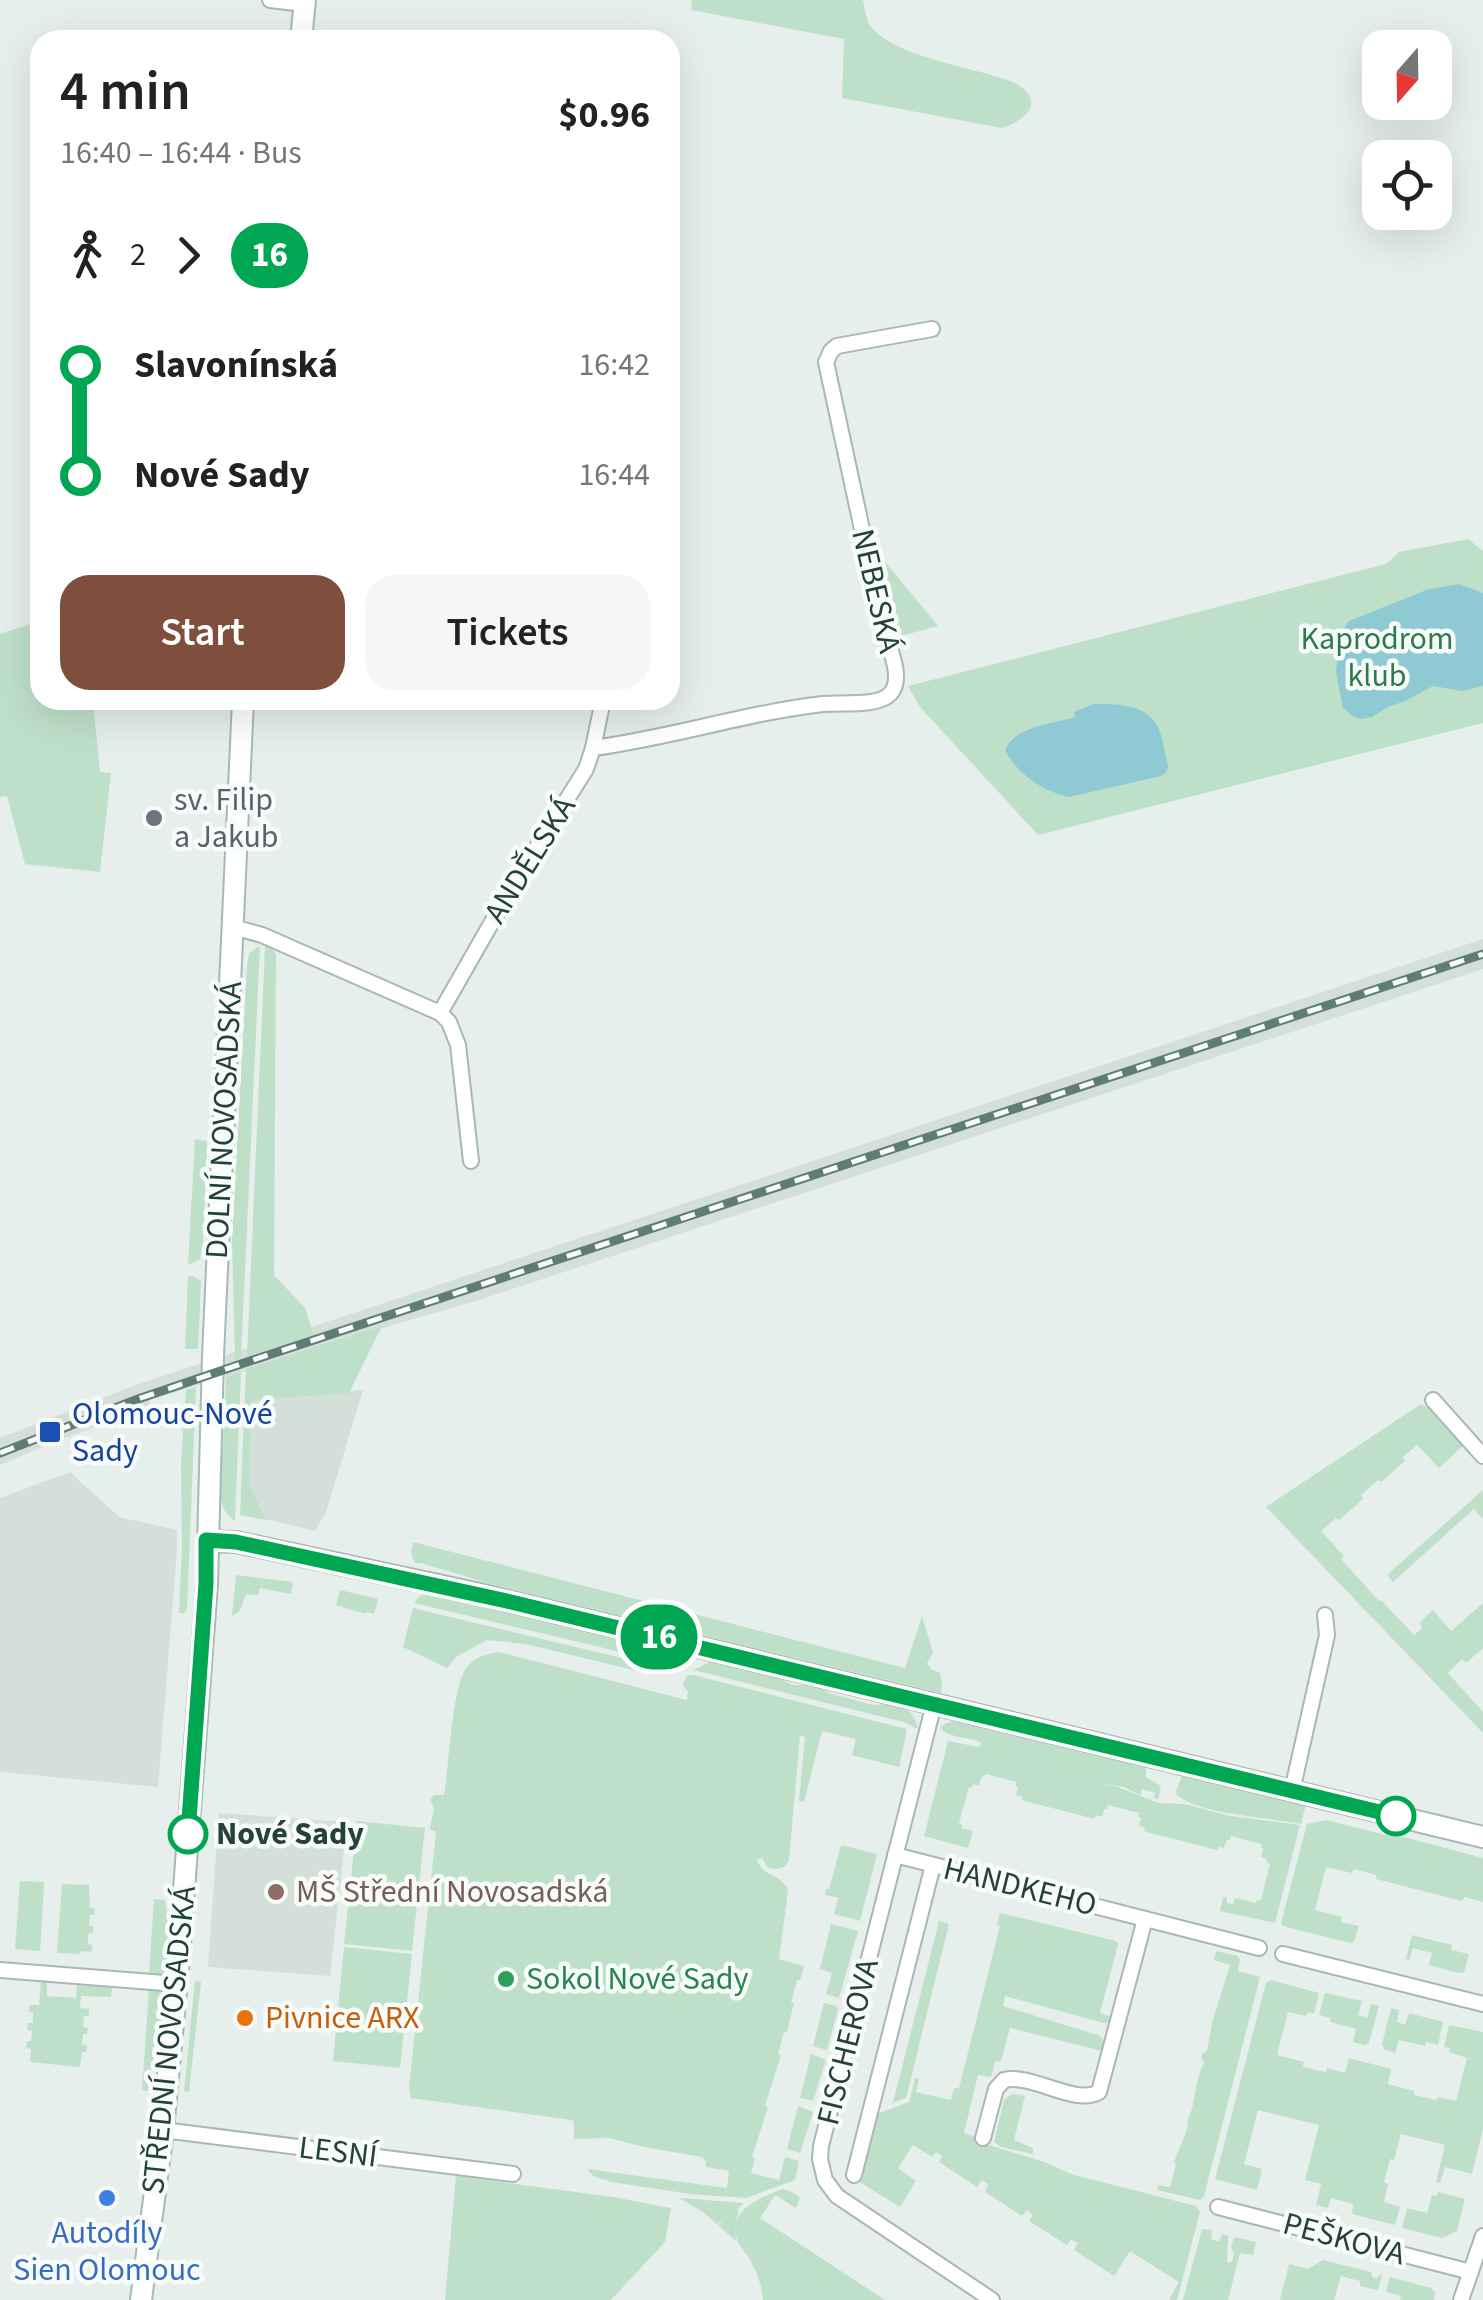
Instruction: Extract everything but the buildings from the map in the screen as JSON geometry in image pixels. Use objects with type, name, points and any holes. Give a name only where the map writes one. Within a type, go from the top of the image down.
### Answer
[{"type":"main road","points":[[302,30],[304,2]]},
{"type":"main road","name":"DOLNÍ NOVOSADSKÁ","points":[[206,1540],[244,710]]},
{"type":"main road","points":[[206,1540],[236,1542],[460,1590],[1483,1836]]},
{"type":"main road","name":"STŘEDNÍ NOVOSADSKÁ","points":[[142,2300],[176,1984],[204,1622],[206,1540]]},
{"type":"street","points":[[270,0],[304,2]]},
{"type":"street","name":"NEBESKÁ","points":[[593,748],[764,712],[887,698],[894,689],[894,667],[882,627],[826,362],[837,346],[932,329]]},
{"type":"street","name":"ANDĚLSKÁ","points":[[440,1012],[586,769],[600,710]]},
{"type":"street","points":[[233,926],[440,1012],[458,1045],[471,1161]]},
{"type":"street","points":[[1434,1400],[1483,1456]]},
{"type":"street","points":[[1292,1790],[1327,1634],[1325,1615]]},
{"type":"street","name":"FISCHEROVA","points":[[934,1704],[820,2159],[825,2180],[837,2196],[992,2300]]},
{"type":"street","name":"HANDKEHO","points":[[895,1855],[1259,1948]]},
{"type":"street","name":"FISCHEROVA","points":[[854,2175],[933,1865]]},
{"type":"street","points":[[983,2138],[996,2089],[1004,2080],[1018,2078],[1086,2096],[1098,2092],[1145,1918]]},
{"type":"street","points":[[1284,1954],[1483,2004]]},
{"type":"street","points":[[0,1970],[176,1984]]},
{"type":"street","name":"LESNÍ","points":[[163,2130],[513,2174]]},
{"type":"street","name":"PEŠKOVA","points":[[1218,2206],[1471,2272]]},
{"type":"street","points":[[1461,2300],[1483,2236]]},
{"type":"shaded area","points":[[1483,939],[1483,969],[473,1302],[150,1400],[151,1406],[0,1465],[0,1438],[133,1386]]},
{"type":"shaded area","points":[[363,1390],[326,1512],[315,1531],[265,1519],[249,1483],[252,1398]]},
{"type":"shaded area","points":[[70,1472],[119,1517],[177,1530],[158,1787],[0,1772],[0,1498]]},
{"type":"shaded area","name":"MŠ Střední Novosadská","points":[[219,1813],[347,1822],[330,1976],[208,1967]]},
{"type":"green space","points":[[692,0],[863,0],[869,23],[884,38],[929,58],[1013,82],[1028,93],[1031,106],[1023,117],[1002,128],[842,98],[844,39],[691,10]]},
{"type":"green space","name":"Kaprodrom klub","points":[[1468,539],[1483,551],[1483,723],[1038,835],[920,707],[908,686],[1386,564],[1399,552]]},
{"type":"green space","points":[[886,563],[938,626],[886,640],[872,576]]},
{"type":"green space","points":[[30,624],[30,710],[94,710],[100,772],[111,773],[100,872],[25,864],[7,796],[0,797],[0,634]]},
{"type":"green space","points":[[260,946],[241,1358],[235,1360],[232,1240],[247,966],[249,953]]},
{"type":"green space","points":[[265,946],[276,953],[274,1275],[305,1308],[314,1335],[247,1356]]},
{"type":"green space","points":[[195,1139],[207,1141],[203,1248],[200,1259],[188,1265]]},
{"type":"green space","points":[[188,1276],[201,1281],[198,1349],[185,1349]]},
{"type":"green space","points":[[382,1326],[349,1393],[252,1400],[249,1483],[266,1520],[240,1515],[246,1369]]},
{"type":"green space","points":[[241,1372],[234,1521],[224,1510],[220,1497],[226,1377]]},
{"type":"green space","points":[[196,1387],[187,1609],[179,1613],[186,1390]]},
{"type":"green space","points":[[1421,1404],[1463,1446],[1439,1468],[1417,1445],[1403,1457],[1405,1461],[1361,1495],[1363,1499],[1321,1531],[1344,1556],[1341,1559],[1414,1635],[1422,1628],[1419,1623],[1433,1610],[1451,1631],[1483,1603],[1483,1648],[1466,1663],[1462,1659],[1448,1673],[1483,1712],[1483,1733],[1266,1507]]},
{"type":"green space","points":[[1483,1490],[1483,1519],[1474,1509],[1393,1582],[1387,1575]]},
{"type":"green space","points":[[413,1542],[905,1668],[922,1616],[933,1653],[927,1663],[940,1673],[941,1693],[415,1563],[411,1553]]},
{"type":"green space","points":[[236,1575],[293,1582],[291,1594],[260,1588],[258,1595],[246,1594],[240,1610],[232,1616]]},
{"type":"green space","points":[[340,1590],[378,1599],[374,1614],[336,1605]]},
{"type":"green space","points":[[427,1594],[647,1644],[673,1655],[680,1666],[414,1603]]},
{"type":"green space","points":[[413,1608],[675,1671],[654,1675],[526,1644],[487,1640],[456,1657],[447,1668],[403,1647]]},
{"type":"green space","points":[[499,1652],[687,1700],[688,1691],[682,1684],[688,1675],[693,1675],[907,1729],[899,1767],[852,1755],[856,1739],[822,1731],[804,1802],[799,1801],[805,1737],[800,1736],[789,1860],[777,1869],[767,1867],[762,1858],[757,1860],[788,1890],[779,1959],[804,1966],[791,2002],[794,2003],[778,2054],[781,2055],[751,2173],[779,2180],[785,2157],[799,2161],[795,2180],[746,2198],[611,2182],[593,2176],[587,2169],[727,2188],[729,2171],[706,2167],[702,2157],[609,2138],[574,2139],[572,2120],[411,2098],[409,2087],[436,1832],[430,1829],[434,1808],[430,1799],[444,1795],[454,1711],[465,1670],[479,1657]]},
{"type":"green space","points":[[710,1662],[768,1674],[793,1685],[816,1685],[829,1693],[873,1705],[892,1703],[910,1712],[918,1729],[693,1670]]},
{"type":"green space","points":[[961,1720],[1141,1764],[1146,1767],[1146,1777],[1161,1786],[1158,1799],[1154,1798],[1155,1793],[1142,1789],[1140,1795],[1124,1787],[1099,1783],[1158,1803],[1300,1825],[1275,1923],[1220,1911],[1223,1897],[1233,1904],[1235,1898],[1256,1903],[1261,1900],[1270,1864],[1261,1857],[1261,1844],[1231,1836],[1224,1848],[1217,1850],[1144,1831],[1139,1826],[1139,1813],[1108,1805],[1102,1817],[1096,1815],[1095,1819],[1022,1800],[1016,1795],[1016,1782],[986,1774],[979,1786],[969,1787],[959,1823],[973,1831],[968,1848],[924,1836],[948,1741],[981,1745],[940,1728]]},
{"type":"green space","points":[[1183,1774],[1306,1804],[1301,1824],[1199,1806],[1175,1793]]},
{"type":"green space","points":[[1326,1820],[1483,1858],[1483,1902],[1464,1897],[1462,1901],[1376,1879],[1376,1875],[1354,1869],[1352,1873],[1326,1867],[1315,1910],[1359,1926],[1354,1942],[1283,1926],[1307,1824]]},
{"type":"green space","points":[[357,1821],[425,1828],[412,1951],[344,1944]]},
{"type":"green space","points":[[841,1845],[877,1854],[860,1921],[834,1914],[838,1898],[825,1895]]},
{"type":"green space","points":[[20,1881],[44,1882],[40,1951],[15,1949]]},
{"type":"green space","points":[[62,1884],[89,1885],[90,1908],[95,1908],[89,1926],[93,1926],[93,1933],[88,1934],[92,1952],[57,1953]]},
{"type":"green space","points":[[154,1899],[165,1900],[169,1928],[166,1971],[161,1975],[149,1974]]},
{"type":"green space","points":[[1000,1913],[1116,1941],[1100,2013],[1111,2017],[1110,2022],[1104,2023],[1005,1996],[1003,2006],[1098,2035],[1104,2042],[1102,2051],[1010,2028],[1001,2061],[995,2062],[991,2077],[978,2075],[964,2133],[976,2137],[976,2141],[1074,2175],[1196,2206],[1200,2212],[1177,2300],[1169,2300],[1179,2282],[1130,2251],[1114,2276],[1074,2250],[1078,2243],[1071,2239],[1067,2245],[1029,2221],[1033,2215],[1027,2210],[1022,2216],[985,2192],[988,2184],[982,2180],[977,2187],[939,2162],[942,2156],[936,2152],[932,2157],[913,2145],[898,2168],[916,2181],[900,2207],[856,2180],[861,2176],[877,2114],[909,2102],[915,2078],[919,2079],[916,2092],[951,2100],[954,2088],[959,2088]]},
{"type":"green space","points":[[939,1921],[949,1924],[906,2098],[893,2103]]},
{"type":"green space","points":[[831,1924],[858,1931],[839,1998],[826,1994],[832,1973],[820,1969]]},
{"type":"green space","points":[[1412,1935],[1452,1945],[1451,1950],[1469,1954],[1464,1972],[1429,1965],[1432,1953],[1413,1948],[1409,1960],[1406,1959]]},
{"type":"green space","points":[[344,1947],[412,1954],[400,2068],[333,2061]]},
{"type":"green space","points":[[1216,1951],[1238,1956],[1238,1971],[1260,1977],[1200,2200],[1157,2190],[1158,2185],[1170,2187],[1204,2063],[1201,2058],[1207,2051],[1230,1965],[1214,1960]]},
{"type":"green space","points":[[1271,1980],[1319,1993],[1314,2014],[1288,2012],[1277,2055],[1326,2072],[1327,2068],[1345,2073],[1349,2058],[1391,2069],[1388,2084],[1414,2091],[1414,2095],[1456,2101],[1467,2058],[1444,2047],[1449,2025],[1483,2032],[1483,2129],[1472,2174],[1445,2167],[1440,2183],[1436,2182],[1445,2145],[1401,2134],[1384,2182],[1388,2184],[1384,2202],[1400,2207],[1395,2225],[1352,2214],[1353,2204],[1331,2198],[1328,2208],[1316,2205],[1321,2184],[1305,2180],[1319,2125],[1258,2110],[1244,2164],[1262,2169],[1257,2190],[1215,2179],[1266,1983]]},
{"type":"green space","points":[[195,1981],[201,1982],[189,2092],[184,2091]]},
{"type":"green space","points":[[41,1982],[47,1982],[47,1996],[76,1998],[77,1985],[112,1987],[111,1997],[81,1996],[80,2008],[89,2009],[89,2016],[84,2016],[83,2027],[88,2028],[82,2044],[87,2046],[78,2067],[30,2060],[31,2049],[26,2048],[32,2031],[27,2030],[28,2023],[33,2023],[33,2013],[29,2012],[29,2005],[39,2005]]},
{"type":"green space","points":[[149,1989],[160,1990],[164,1996],[160,2041],[152,2048],[147,2091],[142,2090]]},
{"type":"green space","points":[[1325,1993],[1362,2001],[1358,2015],[1367,2018],[1371,2004],[1379,2006],[1369,2043],[1353,2042],[1356,2029],[1319,2015]]},
{"type":"green space","points":[[824,2003],[838,2009],[827,2050],[813,2046]]},
{"type":"green space","points":[[1391,2008],[1399,2010],[1397,2022],[1405,2025],[1409,2013],[1443,2022],[1438,2045],[1399,2040],[1395,2053],[1385,2050],[1382,2044]]},
{"type":"green space","points":[[811,2054],[826,2060],[813,2101],[800,2098]]},
{"type":"green space","points":[[1012,2094],[1025,2096],[1014,2140],[1033,2148],[1033,2154],[994,2142],[1004,2100]]},
{"type":"green space","points":[[798,2106],[813,2112],[800,2153],[787,2149]]},
{"type":"green space","points":[[456,2176],[671,2208],[665,2242],[611,2300],[445,2300]]},
{"type":"green space","points":[[783,2189],[800,2198],[796,2208],[775,2195],[760,2218],[885,2300],[763,2300],[756,2271],[738,2242],[736,2221],[747,2207]]},
{"type":"green space","points":[[1438,2192],[1465,2199],[1457,2231],[1442,2238],[1402,2228],[1407,2208],[1427,2213],[1432,2195],[1437,2196]]},
{"type":"green space","points":[[679,2198],[744,2203],[737,2210],[736,2241],[718,2225],[726,2217],[717,2224]]},
{"type":"green space","points":[[1202,2229],[1212,2230],[1211,2239],[1219,2242],[1222,2234],[1228,2236],[1227,2262],[1232,2262],[1234,2237],[1256,2242],[1253,2255],[1240,2253],[1228,2300],[1183,2300]]},
{"type":"green space","points":[[1323,2260],[1371,2272],[1377,2279],[1382,2275],[1378,2290],[1341,2276],[1334,2300],[1280,2300],[1289,2264],[1308,2269]]},
{"type":"green space","points":[[1390,2277],[1431,2288],[1434,2300],[1400,2300],[1401,2296],[1386,2292]]},
{"type":"water","points":[[1459,584],[1483,593],[1483,686],[1462,691],[1433,686],[1361,719],[1343,708],[1336,673],[1340,634],[1349,621],[1429,589]]},
{"type":"water","points":[[1093,704],[1129,706],[1153,719],[1161,736],[1167,771],[1161,776],[1069,797],[1050,791],[1016,767],[1005,750],[1017,736],[1075,717],[1074,712]]},
{"type":"railway","points":[[0,1453],[244,1363],[1483,954]]},
{"type":"bus line","name":"16","points":[[188,1834],[206,1540],[236,1542],[475,1593],[1396,1816]]},
{"type":"place","name":"sv. Filip a Jakub","points":[[154,818]]},
{"type":"place","name":"Olomouc-Nové Sady","points":[[50,1432]]},
{"type":"place","name":"Nové Sady","points":[[188,1834]]},
{"type":"place","name":"MŠ Střední Novosadská","points":[[276,1892]]},
{"type":"place","name":"Sokol Nové Sady","points":[[506,1979]]},
{"type":"place","name":"Pivnice ARX","points":[[245,2018]]},
{"type":"place","name":"Autodíly Sien Olomouc","points":[[107,2198]]}]
